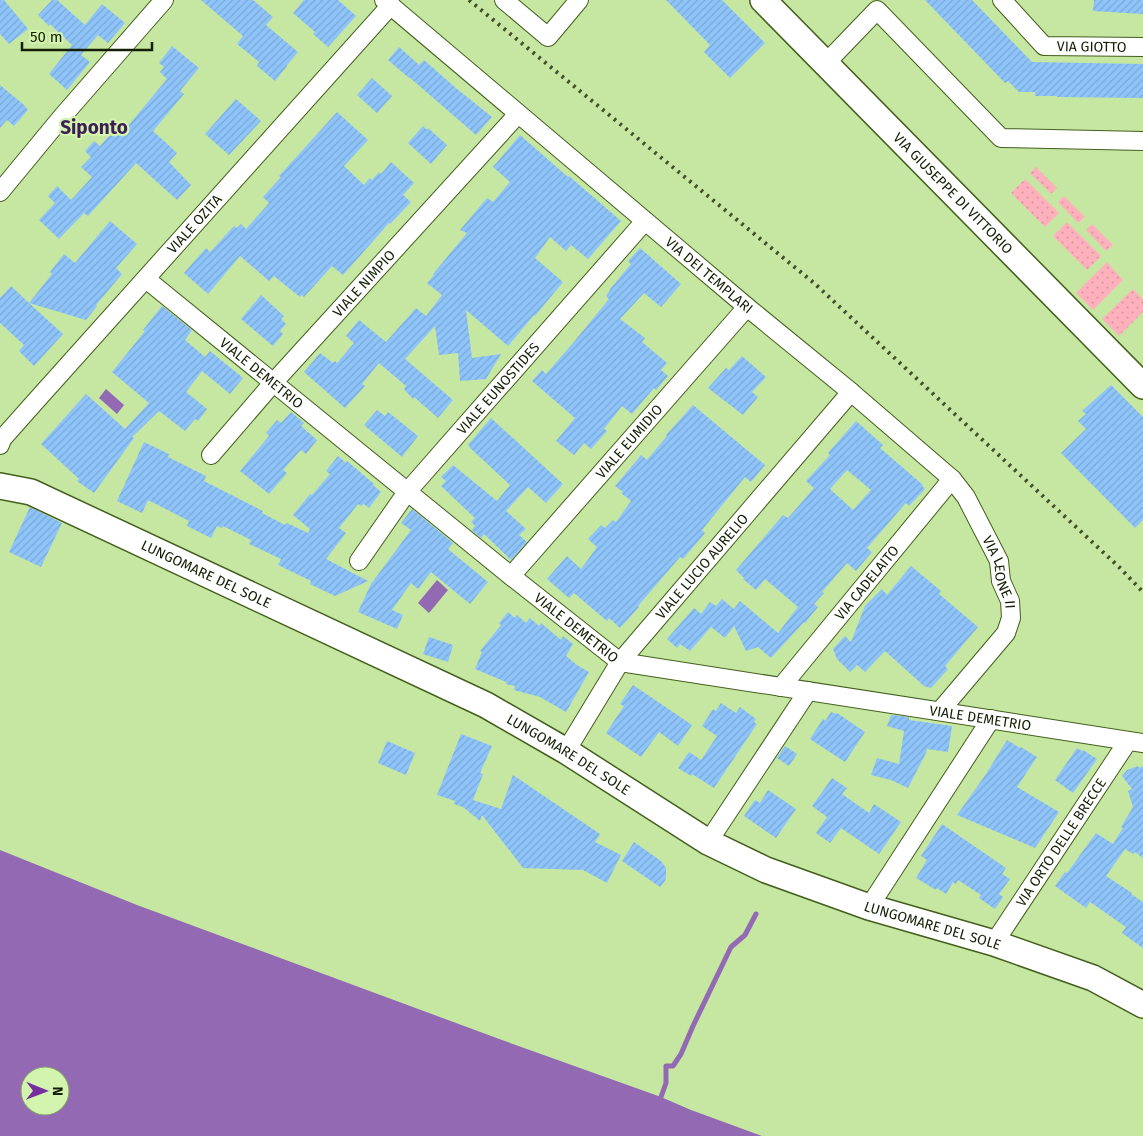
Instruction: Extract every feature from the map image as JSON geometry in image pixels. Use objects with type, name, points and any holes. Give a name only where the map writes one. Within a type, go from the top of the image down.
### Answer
[{"type":"street","points":[[0,192],[61,118],[164,0]]},
{"type":"street","points":[[504,0],[548,37],[579,0]]},
{"type":"street","name":"VIA GIUSEPPE DI VITTORIO","points":[[763,0],[1143,386]]},
{"type":"street","name":"VIA GIOTTO","points":[[1002,0],[1044,46],[1143,48]]},
{"type":"street","name":"VIA DEI TEMPLARI","points":[[387,3],[952,479]]},
{"type":"street","name":"VIALE OZITA","points":[[0,444],[2,439],[146,279],[387,3]]},
{"type":"street","points":[[826,63],[877,10],[1001,138],[1143,141]]},
{"type":"street","name":"VIALE NIMPIO","points":[[211,455],[273,383],[518,114]]},
{"type":"street","name":"VIALE EUNOSTIDES","points":[[359,561],[407,492],[645,221]]},
{"type":"street","name":"VIALE DEMETRIO","points":[[146,279],[407,492],[620,662],[1135,742]]},
{"type":"street","name":"VIALE EUMIDIO","points":[[511,576],[746,307]]},
{"type":"street","name":"VIALE LUCIO AURELIO","points":[[566,751],[620,662],[851,392]]},
{"type":"street","name":"VIA CADELAITO","points":[[781,687],[952,479]]},
{"type":"street","name":"VIA LEONE II","points":[[940,711],[1006,633],[1012,618],[1010,601],[1001,580],[999,561],[966,497],[952,479]]},
{"type":"street","name":"LUNGOMARE DEL SOLE","points":[[0,486],[31,492],[486,705],[566,751],[708,842],[766,870],[869,907],[994,943],[1093,978],[1143,1005]]},
{"type":"street","points":[[708,842],[808,691]]},
{"type":"street","points":[[869,907],[991,719]]},
{"type":"street","name":"VIA ORTO DELLE BRECCE","points":[[994,943],[1135,742]]},
{"type":"shaded area","points":[[1036,167],[1057,188],[1051,194],[1030,173]]},
{"type":"shaded area","points":[[1025,179],[1059,213],[1045,227],[1011,193]]},
{"type":"shaded area","points":[[1064,196],[1085,217],[1078,223],[1058,202]]},
{"type":"shaded area","points":[[1067,222],[1101,256],[1087,270],[1053,236]]},
{"type":"shaded area","points":[[1092,224],[1113,245],[1106,251],[1086,230]]},
{"type":"shaded area","points":[[1107,262],[1123,280],[1093,310],[1076,293]]},
{"type":"shaded area","points":[[1133,289],[1143,299],[1143,312],[1119,336],[1102,319]]},
{"type":"shaded area","points":[[106,389],[124,405],[117,414],[99,398]]},
{"type":"shaded area","points":[[437,580],[448,590],[429,613],[418,603]]},
{"type":"shaded area","points":[[0,850],[137,905],[661,1097],[762,1136],[0,1136]]},
{"type":"building","points":[[0,0],[4,0],[28,29],[9,44],[0,34]]},
{"type":"building","points":[[52,0],[57,0],[85,25],[102,4],[125,23],[108,43],[98,35],[81,55],[90,62],[67,90],[49,74],[72,45],[38,15]]},
{"type":"building","points":[[201,0],[253,0],[273,17],[266,25],[298,52],[275,81],[257,66],[259,62],[237,44],[243,36]]},
{"type":"building","points":[[304,0],[338,0],[356,16],[328,47],[313,34],[315,32],[293,13]]},
{"type":"building","points":[[666,0],[722,0],[765,43],[730,78],[704,52],[710,45]]},
{"type":"building","points":[[925,0],[972,0],[1032,62],[1143,64],[1143,98],[1035,96],[1035,92],[1019,92],[1008,81],[1005,83]]},
{"type":"building","points":[[1094,0],[1143,0],[1143,14],[1093,11]]},
{"type":"building","points":[[172,46],[199,68],[180,91],[184,94],[153,131],[177,153],[169,162],[191,185],[177,200],[136,163],[88,216],[84,213],[59,239],[39,220],[55,203],[48,196],[57,186],[71,200],[92,177],[81,167],[91,157],[85,151],[94,141],[100,146],[122,121],[128,126],[167,79],[160,72],[164,67],[159,63]]},
{"type":"building","points":[[399,47],[419,65],[424,60],[492,117],[476,135],[388,60]]},
{"type":"building","points":[[372,78],[392,96],[377,113],[357,95]]},
{"type":"building","points":[[0,85],[28,110],[14,126],[7,120],[0,128]]},
{"type":"building","points":[[236,99],[261,121],[229,155],[205,134]]},
{"type":"building","points":[[337,112],[368,140],[344,166],[364,185],[379,172],[381,174],[391,162],[414,183],[403,195],[411,202],[389,223],[343,275],[332,266],[304,297],[302,295],[300,297],[274,276],[269,281],[240,256],[208,294],[184,273],[206,248],[210,252],[234,226],[237,228],[241,224],[246,229],[269,203],[263,197],[281,177],[279,176]]},
{"type":"building","points":[[423,126],[427,130],[428,128],[447,145],[431,164],[408,143]]},
{"type":"building","points":[[520,135],[621,221],[588,259],[571,245],[566,251],[550,237],[535,258],[563,282],[508,346],[466,310],[472,358],[501,354],[486,379],[460,381],[458,353],[439,355],[435,326],[405,359],[453,400],[438,418],[414,397],[413,399],[404,389],[406,386],[379,363],[362,384],[365,386],[345,408],[304,372],[320,353],[333,363],[335,361],[337,363],[354,343],[346,336],[359,320],[386,342],[416,308],[426,316],[442,295],[427,283],[467,233],[460,230],[487,198],[493,202],[510,182],[493,167]]},
{"type":"building","points":[[110,221],[137,244],[116,268],[122,274],[86,320],[29,303],[52,274],[50,272],[64,254],[75,263]]},
{"type":"building","points":[[640,248],[681,284],[661,307],[644,293],[620,319],[645,338],[642,342],[667,363],[661,370],[668,376],[656,390],[654,388],[632,414],[622,406],[604,429],[607,431],[591,449],[584,443],[574,455],[556,441],[575,418],[532,381],[542,370],[546,374],[609,299],[606,296],[610,289],[631,264],[628,261]]},
{"type":"building","points":[[11,286],[63,334],[34,366],[19,351],[24,345],[0,323],[0,298]]},
{"type":"building","points":[[261,295],[284,316],[281,319],[286,324],[280,331],[283,334],[273,346],[241,319]]},
{"type":"building","points":[[162,306],[192,330],[185,340],[205,357],[210,351],[243,378],[230,394],[202,371],[186,392],[207,409],[198,421],[195,419],[185,431],[159,411],[132,437],[134,438],[94,493],[77,481],[79,479],[41,444],[86,394],[125,429],[149,403],[112,372],[145,331],[143,330]]},
{"type":"building","points":[[742,356],[766,377],[752,392],[758,397],[743,415],[708,388],[726,368],[729,370]]},
{"type":"building","points":[[1111,385],[1143,417],[1143,520],[1135,528],[1061,453],[1086,429],[1078,421],[1086,414],[1082,411]]},
{"type":"building","points":[[693,405],[765,465],[751,482],[745,477],[702,530],[705,533],[683,559],[680,557],[620,628],[609,618],[607,621],[574,593],[569,598],[547,579],[567,556],[581,569],[597,547],[588,539],[601,525],[605,528],[613,520],[616,522],[631,501],[615,486],[641,455],[647,460]]},
{"type":"building","points":[[377,410],[385,416],[388,412],[418,436],[402,457],[364,425]]},
{"type":"building","points":[[291,412],[304,423],[301,426],[317,440],[306,454],[301,450],[283,470],[287,473],[269,494],[240,471],[269,436],[266,433],[277,420],[281,423]]},
{"type":"building","points":[[491,418],[563,484],[546,503],[528,487],[506,511],[526,529],[519,535],[527,542],[511,560],[484,534],[481,538],[472,530],[475,526],[471,522],[475,518],[441,486],[446,481],[441,477],[453,465],[497,501],[510,485],[468,445]]},
{"type":"building","points":[[856,421],[883,445],[880,448],[923,485],[925,489],[909,506],[906,503],[904,505],[867,548],[872,552],[856,571],[847,563],[814,604],[818,607],[771,658],[758,647],[746,651],[734,626],[725,638],[711,627],[690,651],[680,644],[677,648],[667,639],[694,608],[701,614],[710,602],[716,606],[722,599],[734,609],[740,601],[778,633],[798,607],[765,579],[756,590],[736,570],[783,515],[788,518],[814,488],[806,481],[830,455],[828,453]],"holes":[[[847,470],[871,490],[853,510],[830,489]]]},
{"type":"building","points":[[144,442],[169,454],[168,457],[206,476],[204,481],[263,511],[262,513],[285,525],[287,523],[308,533],[310,529],[293,515],[330,474],[326,471],[338,456],[346,463],[347,461],[381,492],[369,508],[364,504],[361,506],[358,504],[339,528],[346,533],[326,559],[368,581],[335,596],[310,584],[311,581],[278,565],[281,559],[249,544],[251,540],[223,526],[222,528],[217,526],[211,538],[187,526],[189,521],[148,500],[142,513],[117,501]]},
{"type":"building","points":[[30,507],[62,523],[41,567],[9,552]]},
{"type":"building","points":[[412,509],[453,543],[448,549],[488,582],[470,604],[431,572],[418,589],[411,583],[392,610],[403,615],[397,629],[358,612],[371,584],[411,530],[401,523]]},
{"type":"building","points":[[911,566],[941,591],[939,594],[978,627],[945,666],[948,669],[931,688],[924,686],[885,651],[865,672],[857,665],[850,672],[837,659],[833,649],[845,636],[851,642],[865,606],[882,589],[887,595]]},
{"type":"building","points":[[508,612],[515,618],[517,615],[526,623],[530,618],[539,626],[541,623],[561,640],[563,636],[573,644],[566,656],[589,672],[566,712],[540,697],[514,690],[515,686],[506,684],[506,682],[475,669],[482,652],[480,651],[501,625],[499,623]]},
{"type":"building","points":[[429,637],[453,645],[448,662],[423,654]]},
{"type":"building","points":[[633,685],[692,725],[678,746],[659,732],[641,757],[606,733],[624,706],[620,704]]},
{"type":"building","points":[[721,703],[736,713],[740,707],[756,719],[754,722],[757,724],[714,788],[692,774],[691,776],[678,768],[689,752],[701,760],[717,736],[702,726],[713,709],[716,711]]},
{"type":"building","points":[[831,712],[837,713],[865,732],[845,762],[810,739],[823,719],[825,721]]},
{"type":"building","points":[[891,715],[909,717],[909,720],[952,726],[948,752],[927,749],[908,788],[891,780],[871,775],[877,758],[899,764],[904,731],[887,726]]},
{"type":"building","points":[[461,734],[492,746],[480,773],[483,774],[473,800],[501,809],[513,775],[600,834],[595,842],[621,855],[607,883],[583,870],[523,868],[482,815],[480,821],[463,807],[454,804],[455,801],[437,795]]},
{"type":"building","points":[[1007,740],[1037,757],[1017,787],[1059,812],[1035,848],[957,815]]},
{"type":"building","points":[[387,741],[415,753],[406,775],[378,763]]},
{"type":"building","points":[[785,746],[797,754],[789,766],[777,758]]},
{"type":"building","points":[[1077,748],[1097,759],[1073,793],[1055,780]]},
{"type":"building","points":[[1138,766],[1139,768],[1143,766],[1143,858],[1135,852],[1133,854],[1125,849],[1106,876],[1143,902],[1143,948],[1122,933],[1126,927],[1090,902],[1086,908],[1055,886],[1065,872],[1067,873],[1096,833],[1113,844],[1133,807],[1128,791],[1132,789],[1122,776],[1127,770]]},
{"type":"building","points":[[832,778],[847,788],[842,794],[869,813],[874,804],[901,822],[879,854],[841,828],[830,843],[816,833],[827,817],[812,806]]},
{"type":"building","points":[[768,790],[796,809],[776,838],[744,816],[755,800],[760,803]]},
{"type":"building","points":[[942,824],[1006,868],[1002,874],[1010,879],[999,894],[1003,897],[995,909],[979,898],[981,895],[958,880],[956,884],[953,882],[946,894],[916,878],[927,860],[921,856]]},
{"type":"building","points":[[634,842],[661,861],[666,868],[665,881],[660,887],[622,861]]},
{"type":"waterway","points":[[661,1097],[666,1083],[666,1066],[673,1066],[681,1054],[731,947],[745,935],[756,914]]},
{"type":"railway","points":[[469,0],[814,283],[1119,567],[1143,592]]},
{"type":"district","name":"Siponto","points":[[94,127]]}]
